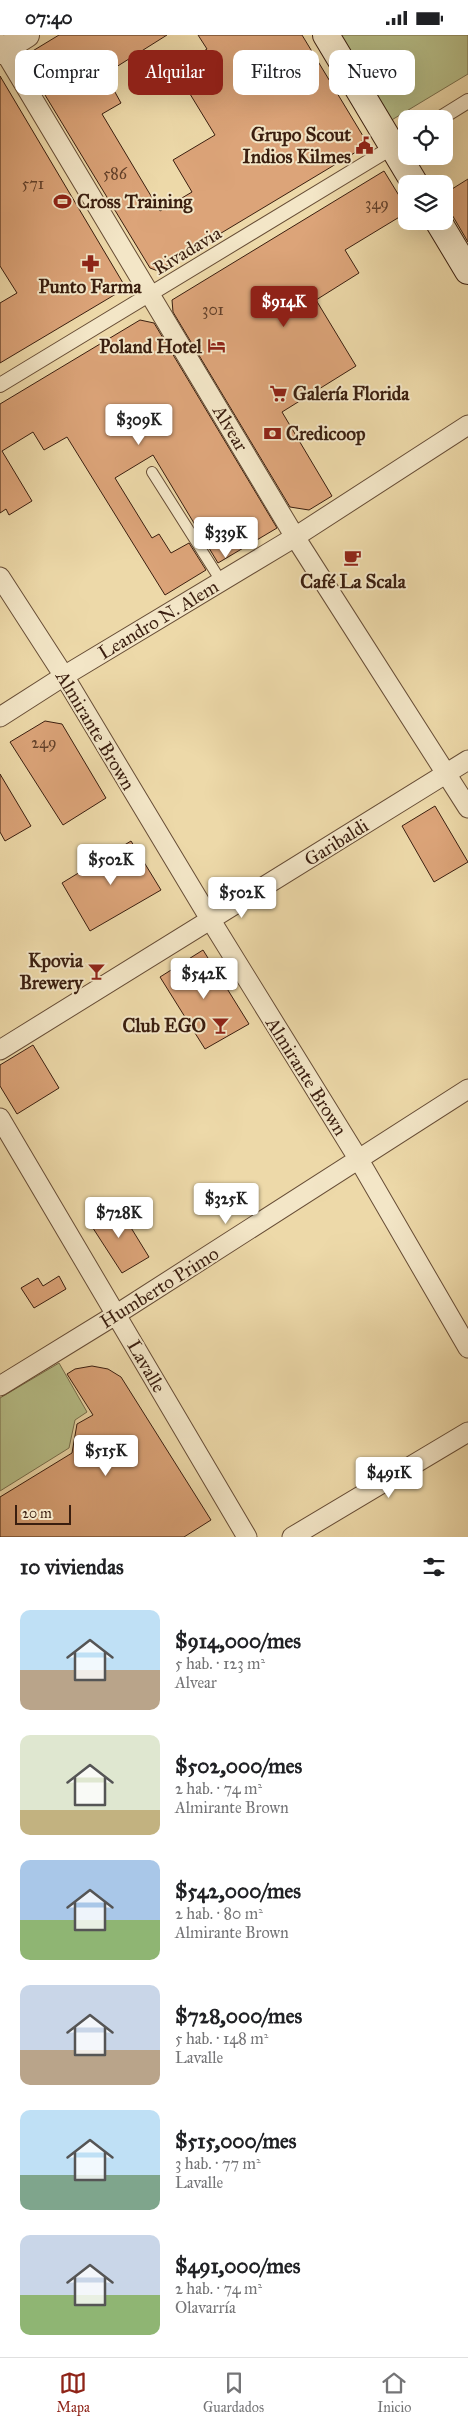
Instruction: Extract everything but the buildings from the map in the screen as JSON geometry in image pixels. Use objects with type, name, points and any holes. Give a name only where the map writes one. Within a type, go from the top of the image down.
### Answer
[{"type":"main road","points":[[326,35],[398,140]]},
{"type":"main road","points":[[443,230],[468,271]]},
{"type":"street","points":[[1,48],[27,35]]},
{"type":"street","name":"Alvear","points":[[1,48],[151,293],[295,537],[448,773],[468,807]]},
{"type":"street","points":[[453,110],[468,101]]},
{"type":"street","name":"Rivadavia","points":[[0,385],[398,144]]},
{"type":"street","name":"Leandro N. Alem","points":[[0,717],[64,676],[295,537],[468,425]]},
{"type":"street","name":"Almirante Brown","points":[[0,577],[64,676],[210,919],[359,1160],[468,1348]]},
{"type":"street","name":"Garibaldi","points":[[0,1051],[468,760]]},
{"type":"street","name":"Humberto Primo","points":[[0,1385],[117,1314],[468,1089]]},
{"type":"street","name":"Lavalle","points":[[0,1119],[117,1314],[247,1537]]},
{"type":"street","points":[[292,1537],[468,1432]]},
{"type":"lane","points":[[152,472],[221,581]]},
{"type":"green space","points":[[337,35],[468,35],[468,74],[408,110],[398,110],[398,116],[390,121],[374,95],[415,95],[415,50],[346,50]]},
{"type":"green space","points":[[59,1363],[87,1412],[75,1420],[69,1448],[0,1491],[0,1398]]},
{"type":"place","name":"Grupo Scout Indios Kilmes","points":[[365,145]]},
{"type":"place","name":"Cross Training","points":[[63,201]]},
{"type":"place","name":"Punto Farma","points":[[90,263]]},
{"type":"place","name":"Poland Hotel","points":[[216,346]]},
{"type":"place","name":"Galería Florida","points":[[279,393]]},
{"type":"place","name":"Credicoop","points":[[272,433]]},
{"type":"place","name":"Café La Scala","points":[[353,558]]},
{"type":"place","name":"Kpovia Brewery","points":[[97,971]]},
{"type":"place","name":"Club EGO","points":[[220,1025]]}]
